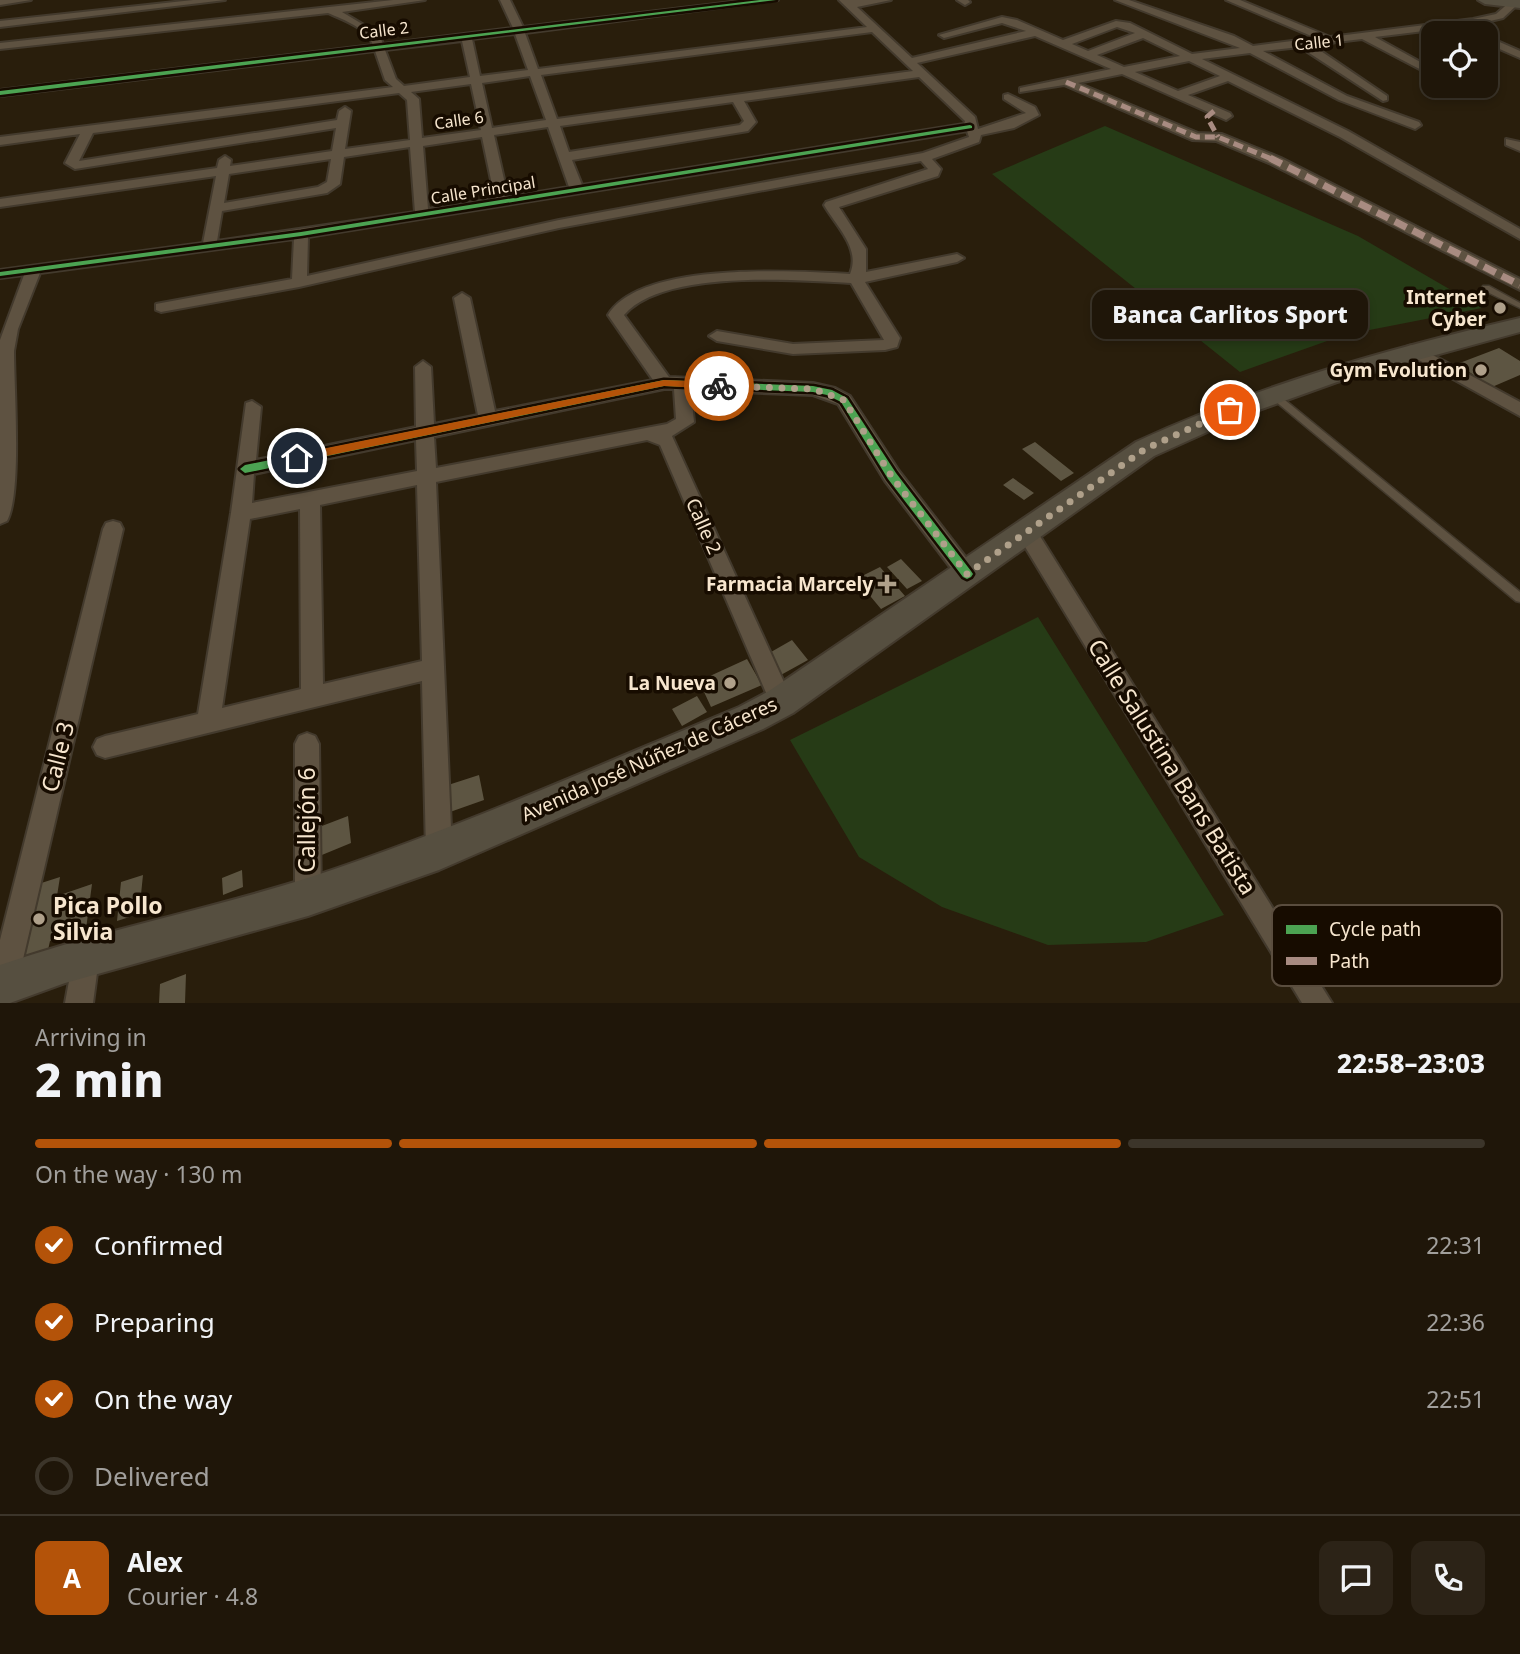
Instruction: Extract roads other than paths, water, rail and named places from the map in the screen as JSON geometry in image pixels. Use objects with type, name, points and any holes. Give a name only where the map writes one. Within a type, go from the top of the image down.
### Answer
[{"type":"main road","points":[[1486,0],[1517,4]]},
{"type":"main road","name":"Avenida José Núñez de Cáceres","points":[[1,985],[85,958],[308,897],[439,851],[751,718],[781,702],[1145,449],[1208,418],[1272,394],[1414,350],[1520,325]]},
{"type":"street","points":[[0,2],[26,0]]},
{"type":"street","points":[[0,24],[220,0]]},
{"type":"street","points":[[317,0],[330,10],[366,27],[375,36],[391,80],[404,88],[413,99],[422,215]]},
{"type":"street","points":[[0,46],[420,0]]},
{"type":"street","points":[[505,0],[519,30],[577,191]]},
{"type":"street","name":"Calle 2","points":[[0,93],[773,0]]},
{"type":"street","points":[[847,3],[886,0]]},
{"type":"street","points":[[1120,0],[1255,49],[1343,98],[1415,125]]},
{"type":"street","points":[[1231,0],[1330,40]]},
{"type":"street","points":[[161,307],[299,282],[559,224],[924,157],[965,145],[975,139],[971,120],[847,3]]},
{"type":"street","name":"Calle 1","points":[[1475,21],[1499,16],[1517,4]]},
{"type":"street","points":[[944,35],[1002,20],[1037,32],[1121,72],[1220,113],[1207,117],[1218,138]]},
{"type":"street","points":[[1063,44],[1116,24],[1126,25],[1344,134],[1520,235]]},
{"type":"street","points":[[0,141],[874,29]]},
{"type":"street","name":"Calle 1","points":[[1024,90],[1192,57],[1421,30]]},
{"type":"street","points":[[909,62],[1037,32]]},
{"type":"street","points":[[1087,55],[1143,34]]},
{"type":"street","points":[[466,36],[503,203]]},
{"type":"street","points":[[1366,37],[1421,67]]},
{"type":"street","points":[[1302,43],[1383,98]]},
{"type":"street","points":[[1498,45],[1520,55]]},
{"type":"street","name":"Calle 6","points":[[0,203],[553,122],[922,73]]},
{"type":"street","points":[[1177,95],[1228,77]]},
{"type":"street","points":[[1066,82],[1196,137],[1218,138],[1344,194],[1520,285]]},
{"type":"street","points":[[216,208],[328,188],[336,177],[347,96]]},
{"type":"street","name":"Calle Principal","points":[[0,274],[301,234],[1010,125],[1033,115],[1031,110],[1008,97]]},
{"type":"street","points":[[565,158],[744,128],[750,122],[737,98]]},
{"type":"street","points":[[209,247],[234,110]]},
{"type":"street","points":[[89,129],[71,163],[75,165],[343,122]]},
{"type":"street","points":[[856,279],[861,269],[861,256],[854,238],[831,205],[933,173],[934,169],[924,157]]},
{"type":"street","points":[[740,166],[752,189]]},
{"type":"street","points":[[551,195],[559,224]]},
{"type":"street","points":[[299,282],[301,234]]},
{"type":"street","points":[[241,513],[671,430],[685,422],[673,384],[616,315],[626,304],[677,283],[724,276],[856,279],[957,258]]},
{"type":"street","points":[[0,516],[5,492],[3,352],[34,269]]},
{"type":"street","points":[[717,336],[793,349],[891,343],[892,338],[856,279]]},
{"type":"street","points":[[462,298],[488,420]]},
{"type":"street","points":[[1414,350],[1520,410]]},
{"type":"street","points":[[423,367],[439,851]]},
{"type":"street","points":[[245,469],[673,384],[813,389],[844,400],[892,477],[967,574]]},
{"type":"street","points":[[208,723],[241,513],[252,407]]},
{"type":"street","name":"Calle 2","points":[[649,433],[667,441],[781,702]]},
{"type":"street","points":[[310,501],[312,697]]},
{"type":"street","name":"Calle 3","points":[[1,985],[113,529]]},
{"type":"street","name":"Calle Salustina Bans Batista","points":[[1026,531],[1272,929]]},
{"type":"street","points":[[105,747],[434,668]]},
{"type":"street","name":"Callejón 6","points":[[307,744],[308,897]]},
{"type":"street","points":[[79,1003],[85,958]]},
{"type":"street","name":"Calle Salustina Bans Batista","points":[[1307,986],[1318,1003]]},
{"type":"lane","points":[[1486,288],[1520,306]]},
{"type":"lane","points":[[1272,394],[1520,598]]},
{"type":"place","name":"Internet Cyber","points":[[1500,308]]},
{"type":"place","name":"Gym Evolution","points":[[1481,370]]},
{"type":"place","name":"Banca Carlitos Sport","points":[[1230,410]]},
{"type":"place","name":"Farmacia Marcely","points":[[887,584]]},
{"type":"place","name":"La Nueva","points":[[730,683]]},
{"type":"place","name":"Pica Pollo Silvia","points":[[39,919]]}]
